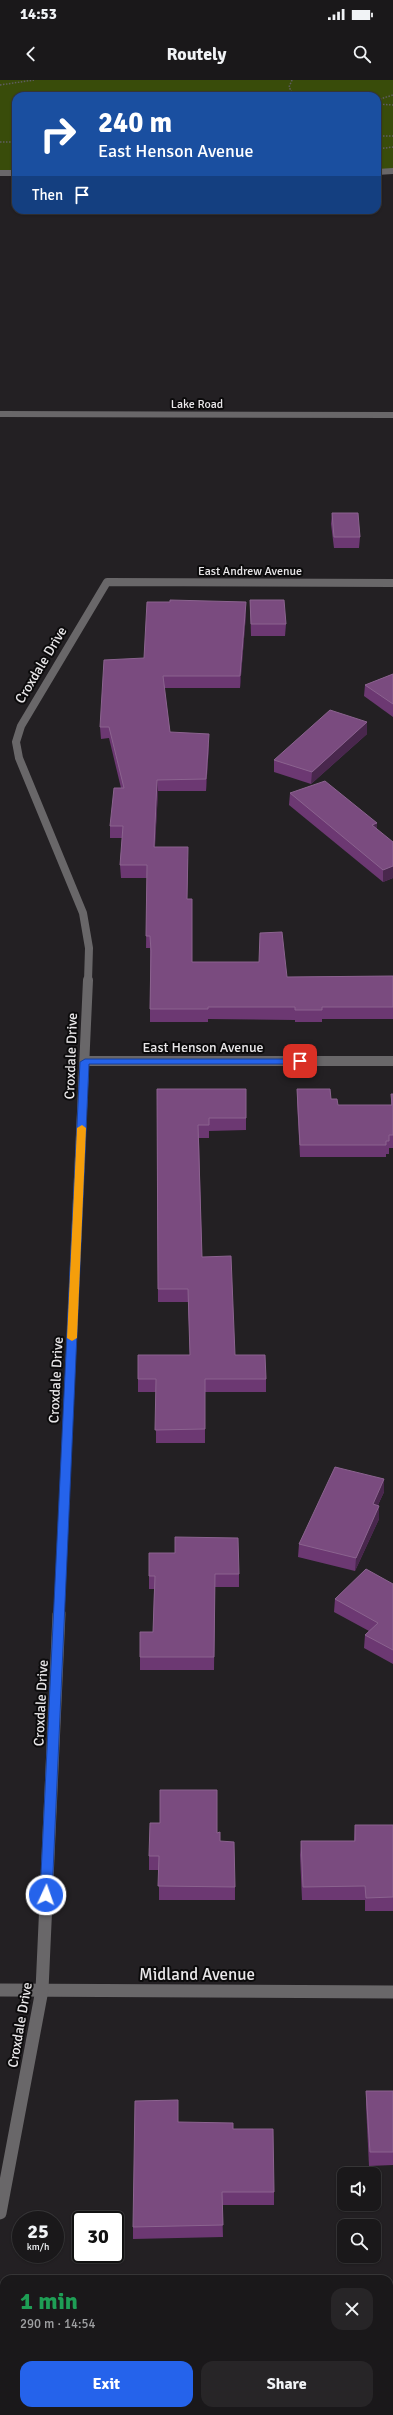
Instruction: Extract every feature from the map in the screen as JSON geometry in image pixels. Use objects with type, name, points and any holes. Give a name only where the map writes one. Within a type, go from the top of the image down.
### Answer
[{"type":"street","points":[[381,172],[393,171]]},
{"type":"street","points":[[0,173],[12,173]]},
{"type":"street","name":"Lake Road","points":[[0,414],[393,415]]},
{"type":"street","name":"East Andrew Avenue","points":[[107,582],[393,583]]},
{"type":"street","name":"Croxdale Drive","points":[[0,2213],[42,1990],[89,948],[83,913],[19,758],[16,742],[21,726],[107,582]]},
{"type":"street","name":"East Henson Avenue","points":[[85,1062],[393,1061]]},
{"type":"street","name":"Midland Avenue","points":[[0,1990],[393,1992]]},
{"type":"path","points":[[0,85],[34,80]]},
{"type":"path","points":[[292,80],[289,87],[292,92]]},
{"type":"path","points":[[381,99],[393,95]]},
{"type":"path","points":[[381,104],[393,104]]},
{"type":"path","points":[[381,136],[393,136]]},
{"type":"path","points":[[0,142],[12,142]]},
{"type":"path","points":[[381,148],[393,147]]},
{"type":"green space","points":[[0,80],[393,80],[393,171],[381,172],[381,92],[12,92],[12,173],[0,173]]},
{"type":"building","points":[[332,513],[358,513],[360,537],[334,537]]},
{"type":"building","points":[[170,600],[246,602],[240,676],[163,676],[170,732],[209,734],[206,779],[157,780],[154,847],[188,847],[187,899],[192,899],[192,962],[259,962],[260,933],[282,932],[287,977],[393,976],[393,1007],[322,1007],[322,1010],[295,1010],[295,1007],[150,1009],[151,951],[150,936],[146,936],[147,865],[120,865],[123,826],[110,826],[114,788],[124,788],[109,727],[100,727],[104,660],[144,658],[147,602],[170,602]]},
{"type":"building","points":[[250,600],[284,600],[286,624],[251,624]]},
{"type":"building","points":[[393,674],[393,704],[365,685]]},
{"type":"building","points":[[330,710],[367,722],[312,772],[274,760]]},
{"type":"building","points":[[325,781],[377,823],[372,825],[393,842],[393,866],[383,870],[290,793]]},
{"type":"building","points":[[157,1089],[246,1089],[246,1118],[209,1118],[209,1125],[198,1125],[202,1257],[231,1256],[235,1355],[265,1355],[266,1379],[205,1379],[205,1429],[155,1430],[156,1379],[138,1379],[138,1355],[190,1355],[188,1289],[158,1289]]},
{"type":"building","points":[[297,1089],[330,1089],[331,1099],[337,1099],[338,1105],[392,1105],[391,1094],[393,1094],[393,1135],[389,1135],[389,1141],[386,1141],[386,1145],[300,1145]]},
{"type":"building","points":[[335,1467],[384,1479],[373,1504],[379,1506],[356,1558],[299,1544]]},
{"type":"building","points":[[175,1537],[238,1538],[239,1574],[215,1574],[214,1657],[140,1657],[140,1632],[153,1632],[155,1576],[149,1576],[149,1553],[175,1553]]},
{"type":"building","points":[[366,1569],[393,1584],[393,1650],[365,1635],[378,1623],[335,1599]]},
{"type":"building","points":[[160,1790],[217,1790],[217,1833],[220,1832],[220,1841],[234,1842],[235,1887],[158,1886],[159,1856],[149,1856],[150,1823],[160,1823]]},
{"type":"building","points":[[355,1825],[393,1825],[393,1897],[366,1898],[365,1886],[303,1887],[301,1841],[355,1841]]},
{"type":"building","points":[[366,2091],[393,2091],[393,2152],[370,2152]]},
{"type":"building","points":[[178,2100],[178,2122],[233,2123],[233,2129],[273,2129],[274,2192],[222,2192],[223,2225],[133,2227],[135,2101]]},
{"type":"slow traffic","points":[[72,1338],[82,1128]]},
{"type":"route","points":[[46,1895],[85,1062],[300,1061]]}]
